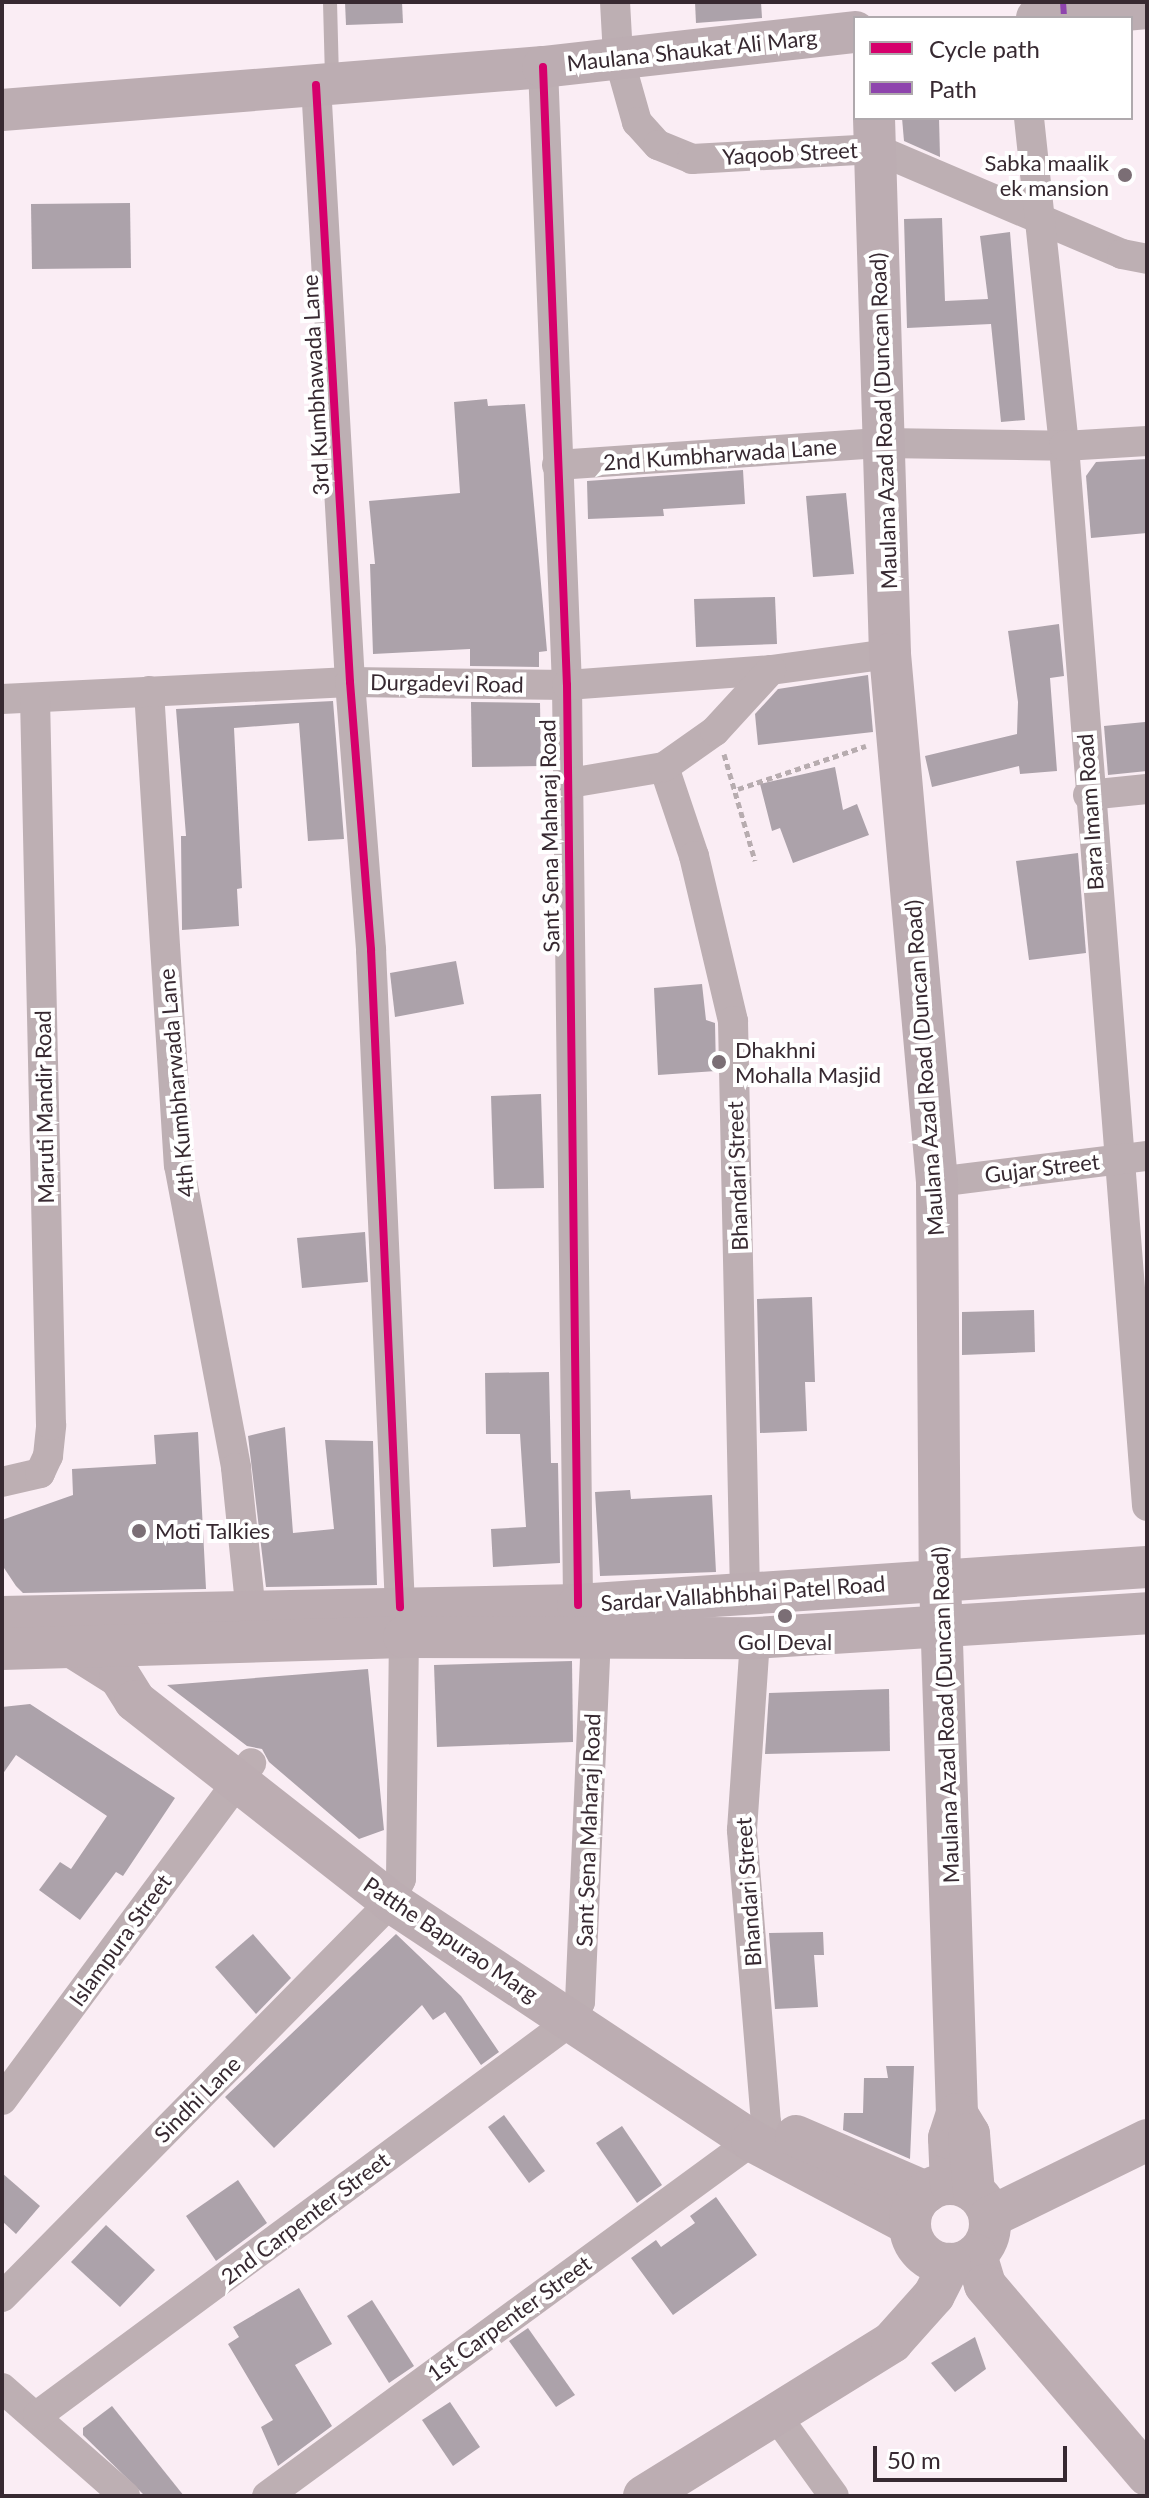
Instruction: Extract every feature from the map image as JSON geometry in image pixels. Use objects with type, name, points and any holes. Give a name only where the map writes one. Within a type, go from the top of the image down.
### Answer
[{"type":"main road","points":[[1055,12],[1147,8]]},
{"type":"main road","name":"Maulana Shaukat Ali Marg","points":[[2,110],[543,67],[618,55],[853,32]]},
{"type":"main road","name":"Maulana Azad Road (Duncan Road)","points":[[875,133],[890,654],[937,1182],[940,1579],[957,2114],[949,2138],[953,2218]]},
{"type":"main road","name":"Sardar Vallabhbhai Patel Road","points":[[587,1621],[745,1595],[940,1579],[1147,1567]]},
{"type":"main road","name":"Sardar Vallabhbhai Patel Road","points":[[7,1621],[251,1614],[402,1622],[587,1621],[755,1638],[941,1623],[1147,1613]]},
{"type":"main road","name":"Patthe Bapurao Marg","points":[[7,1621],[73,1647],[120,1677],[135,1701],[244,1771],[396,1890],[759,2132],[953,2218]]},
{"type":"main road","name":"Sardar Vallabhbhai Patel Road","points":[[73,1647],[402,1622]]},
{"type":"main road","points":[[953,2218],[1141,2154]]},
{"type":"main road","points":[[644,2496],[892,2342],[934,2295],[953,2218]]},
{"type":"main road","points":[[953,2218],[985,2285],[1147,2475]]},
{"type":"street","name":"Yaqoob Street","points":[[615,2],[618,55],[637,122],[658,145],[692,159],[875,133],[1038,218],[1122,254],[1147,259]]},
{"type":"street","name":"Sant Sena Maharaj Road","points":[[543,67],[567,685],[564,784],[587,1621],[576,2012]]},
{"type":"street","name":"3rd Kumbhawada Lane","points":[[324,84],[350,682],[371,950],[402,1622],[396,1890]]},
{"type":"street","name":"Bara Imam Road","points":[[1029,120],[1064,446],[1088,795],[1133,1158],[1147,1506]]},
{"type":"street","name":"2nd Kumbharwada Lane","points":[[557,465],[883,443],[1064,446],[1147,441]]},
{"type":"street","name":"Durgadevi Road","points":[[2,699],[35,700],[149,691],[350,682],[567,685],[771,670],[890,654]]},
{"type":"street","points":[[564,784],[664,767],[715,731],[771,670]]},
{"type":"street","name":"4th Kumbharwada Lane","points":[[149,691],[179,1165],[236,1468],[251,1614]]},
{"type":"street","name":"Maruti Mandir Road","points":[[2,1482],[40,1473],[48,1456],[51,1425],[35,700]]},
{"type":"street","name":"Bhandari Street","points":[[664,767],[694,856],[733,1021],[745,1595]]},
{"type":"street","points":[[1088,795],[1147,789]]},
{"type":"street","name":"Gujar Street","points":[[937,1182],[1133,1158]]},
{"type":"street","name":"Bhandari Street","points":[[755,1638],[742,1830],[759,2132]]},
{"type":"street","name":"Islampura Street","points":[[2,2100],[244,1771]]},
{"type":"street","name":"Sindhi Lane","points":[[2,2297],[396,1890]]},
{"type":"street","name":"2nd Carpenter Street","points":[[38,2415],[576,2012]]},
{"type":"street","name":"1st Carpenter Street","points":[[267,2496],[759,2132]]},
{"type":"street","points":[[2,2388],[38,2415],[125,2496]]},
{"type":"street","points":[[775,2414],[834,2496]]},
{"type":"lane","points":[[324,84],[330,2]]},
{"type":"path","points":[[715,731],[738,789],[755,861]]},
{"type":"path","points":[[738,789],[898,735]]},
{"type":"building","points":[[345,2],[402,2],[403,23],[346,25]]},
{"type":"building","points":[[695,2],[761,2],[762,18],[696,23]]},
{"type":"building","points":[[902,120],[939,120],[940,157],[904,141]]},
{"type":"building","points":[[130,203],[131,268],[32,269],[31,204]]},
{"type":"building","points":[[942,218],[945,301],[988,299],[980,236],[1010,232],[1025,420],[1001,422],[991,324],[907,328],[904,219]]},
{"type":"building","points":[[487,399],[488,406],[525,404],[547,651],[539,652],[539,667],[470,666],[470,649],[373,654],[370,564],[375,564],[369,501],[460,493],[454,402]]},
{"type":"building","points":[[1147,459],[1147,533],[1091,538],[1086,476],[1096,462]]},
{"type":"building","points":[[743,470],[745,504],[663,509],[664,516],[588,519],[587,481]]},
{"type":"building","points":[[846,493],[854,574],[813,577],[806,496]]},
{"type":"building","points":[[775,597],[777,644],[696,647],[694,599]]},
{"type":"building","points":[[1059,624],[1064,676],[1050,678],[1057,771],[1020,774],[1019,766],[932,787],[925,756],[1017,734],[1018,702],[1008,631]]},
{"type":"building","points":[[868,675],[873,732],[758,745],[755,714],[778,689]]},
{"type":"building","points":[[333,701],[344,839],[308,841],[299,723],[234,728],[242,888],[237,889],[239,926],[182,930],[181,836],[186,836],[176,709]]},
{"type":"building","points":[[471,702],[540,703],[541,766],[472,767]]},
{"type":"building","points":[[1145,722],[1147,771],[1108,775],[1104,726]]},
{"type":"building","points":[[835,767],[843,810],[857,804],[869,835],[793,863],[780,828],[772,831],[760,784]]},
{"type":"building","points":[[1078,853],[1086,953],[1029,960],[1016,861]]},
{"type":"building","points":[[456,961],[464,1004],[395,1017],[390,973]]},
{"type":"building","points":[[702,984],[706,1020],[715,1023],[716,1071],[658,1075],[654,988]]},
{"type":"building","points":[[541,1094],[544,1188],[494,1189],[491,1096]]},
{"type":"building","points":[[365,1232],[368,1282],[302,1288],[297,1238]]},
{"type":"building","points":[[812,1297],[815,1382],[805,1382],[807,1431],[760,1433],[757,1299]]},
{"type":"building","points":[[1034,1310],[1035,1352],[962,1355],[962,1312]]},
{"type":"building","points":[[549,1372],[551,1463],[558,1463],[560,1563],[493,1567],[491,1529],[526,1527],[520,1434],[486,1434],[485,1373]]},
{"type":"building","points":[[285,1427],[293,1533],[334,1529],[325,1440],[373,1441],[377,1585],[266,1587],[248,1436]]},
{"type":"building","name":"Moti Talkies","points":[[198,1432],[206,1589],[23,1593],[16,1586],[4,1568],[2,1520],[73,1495],[72,1469],[156,1464],[154,1435]]},
{"type":"building","points":[[630,1490],[631,1499],[712,1495],[716,1572],[600,1576],[595,1492]]},
{"type":"building","points":[[572,1661],[573,1742],[437,1747],[434,1665]]},
{"type":"building","points":[[368,1669],[384,1830],[359,1839],[269,1762],[262,1749],[247,1746],[167,1685]]},
{"type":"building","points":[[889,1689],[890,1751],[765,1754],[769,1693]]},
{"type":"building","points":[[30,1704],[175,1798],[123,1876],[116,1872],[80,1920],[39,1890],[60,1862],[71,1869],[107,1816],[16,1755],[2,1775],[2,1707]]},
{"type":"building","points":[[823,1932],[824,1955],[814,1955],[818,2007],[775,2009],[769,1933]]},
{"type":"building","points":[[253,1934],[291,1978],[256,2014],[215,1967]]},
{"type":"building","points":[[396,1934],[461,1996],[499,2052],[481,2065],[445,2012],[433,2020],[422,2005],[274,2148],[225,2097]]},
{"type":"building","points":[[886,2066],[914,2066],[910,2159],[843,2130],[844,2113],[863,2113],[864,2078],[888,2078]]},
{"type":"building","points":[[504,2115],[545,2171],[529,2183],[488,2127]]},
{"type":"building","points":[[622,2126],[662,2185],[637,2203],[596,2143]]},
{"type":"building","points":[[2,2173],[40,2206],[16,2234],[2,2221]]},
{"type":"building","points":[[238,2180],[267,2223],[216,2261],[186,2216]]},
{"type":"building","points":[[716,2197],[757,2255],[673,2315],[631,2258],[656,2240],[661,2247],[695,2223],[690,2216]]},
{"type":"building","points":[[106,2225],[155,2270],[120,2307],[71,2262]]},
{"type":"building","points":[[299,2288],[332,2344],[295,2365],[332,2426],[278,2466],[261,2427],[273,2420],[228,2344],[239,2337],[233,2327]]},
{"type":"building","points":[[372,2300],[414,2366],[389,2383],[347,2316]]},
{"type":"building","points":[[528,2328],[575,2395],[556,2407],[509,2341]]},
{"type":"building","points":[[975,2337],[986,2369],[955,2392],[931,2363]]},
{"type":"building","points":[[450,2402],[480,2447],[453,2466],[422,2420]]},
{"type":"building","points":[[112,2406],[184,2496],[145,2496],[83,2435],[83,2428]]},
{"type":"marked path","points":[[1063,2],[1064,16]]},
{"type":"cycle path","points":[[543,67],[567,685],[578,1605]]},
{"type":"cycle path","points":[[316,85],[350,682],[371,950],[400,1607]]},
{"type":"place","name":"Sabka maalik ek mansion","points":[[1125,175]]},
{"type":"place","name":"Dhakhni Mohalla Masjid","points":[[719,1062]]},
{"type":"place","name":"Moti Talkies","points":[[139,1531]]},
{"type":"place","name":"Gol Deval","points":[[785,1616]]}]
